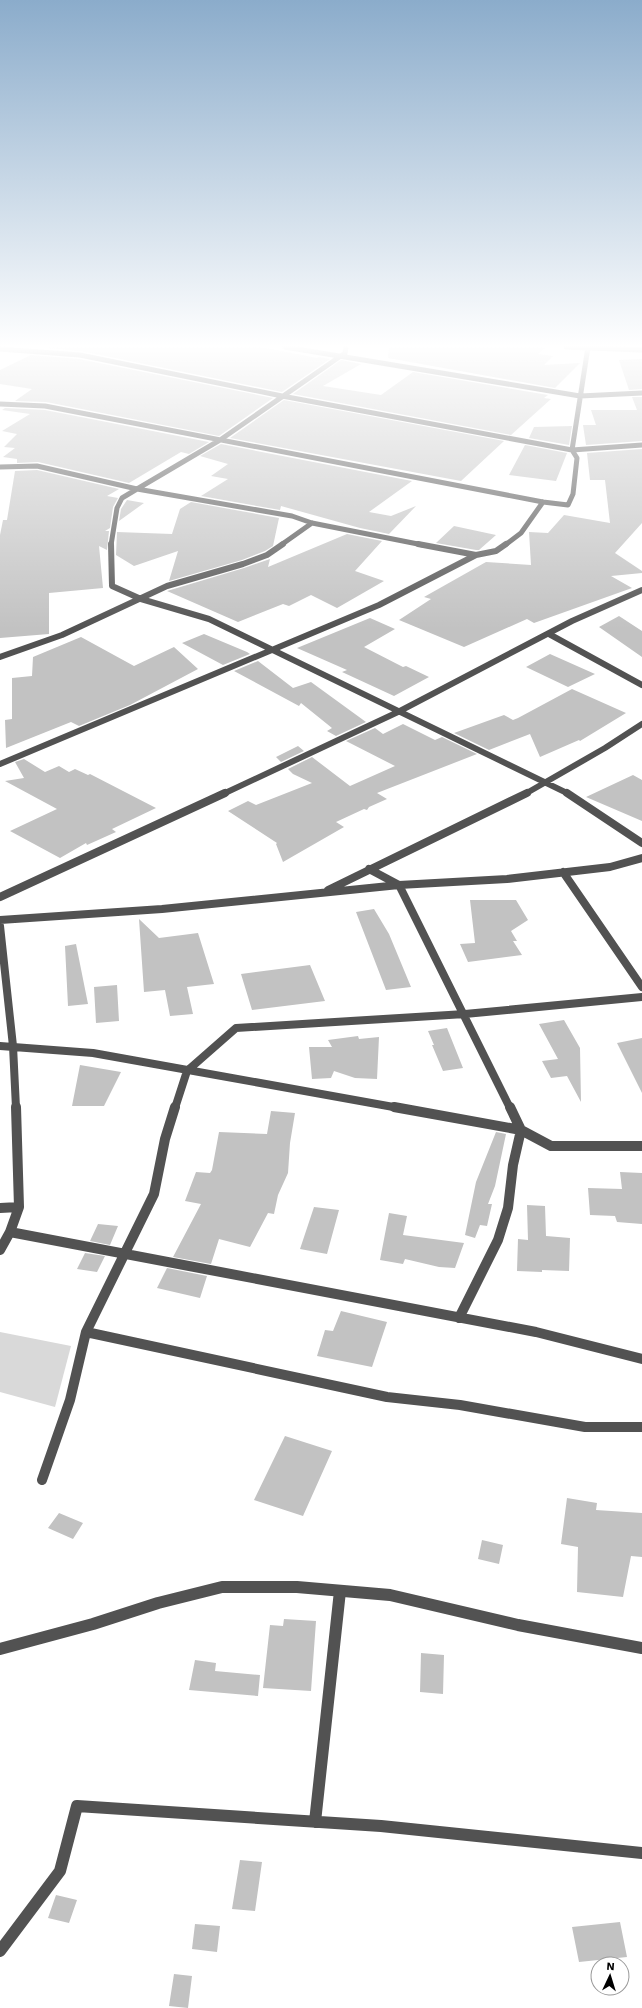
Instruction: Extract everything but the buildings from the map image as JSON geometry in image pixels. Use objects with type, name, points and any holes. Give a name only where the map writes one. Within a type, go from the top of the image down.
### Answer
[{"type":"street","points":[[219,441],[122,498],[116,509],[112,528],[112,586],[141,599],[208,619],[273,650],[398,712],[572,795],[642,843]]},
{"type":"street","points":[[224,441],[543,502],[568,505],[573,494],[577,458],[572,450],[573,441]]},
{"type":"street","points":[[522,441],[572,450],[642,445]]},
{"type":"street","points":[[0,467],[38,466],[136,489],[292,516],[312,522],[476,555]]},
{"type":"street","points":[[0,764],[379,605],[476,555],[496,550],[522,533],[543,502]]},
{"type":"street","points":[[0,657],[62,635],[167,586],[267,555],[312,522]]},
{"type":"street","points":[[0,897],[398,712],[572,621],[642,590]]},
{"type":"street","points":[[549,634],[642,685]]},
{"type":"street","points":[[324,893],[369,869],[546,783],[615,743],[642,724]]},
{"type":"street","points":[[0,920],[162,909],[399,885],[507,879],[610,866],[642,858]]},
{"type":"street","points":[[369,869],[399,885],[465,1014],[521,1130],[513,1165],[508,1208],[498,1240],[459,1318]]},
{"type":"street","points":[[563,872],[642,987]]},
{"type":"street","points":[[0,926],[13,1046],[18,1158],[18,1208],[10,1232],[0,1250]]},
{"type":"street","points":[[42,1480],[70,1400],[86,1332],[154,1194],[165,1139],[187,1071],[236,1028],[465,1014],[642,997]]},
{"type":"street","points":[[0,1046],[93,1054],[521,1130],[551,1146],[642,1146]]},
{"type":"street","points":[[0,1208],[18,1208]]},
{"type":"street","points":[[10,1232],[124,1255],[536,1332],[642,1359]]},
{"type":"street","points":[[86,1332],[387,1397],[460,1405],[585,1427],[642,1427]]},
{"type":"street","points":[[0,1649],[94,1624],[158,1603],[222,1587],[297,1587],[390,1595],[518,1624],[642,1648]]},
{"type":"street","points":[[315,1822],[340,1591]]},
{"type":"street","points":[[0,1951],[60,1871],[77,1806],[381,1826],[642,1853]]},
{"type":"shaded area","points":[[0,1332],[71,1346],[55,1407],[0,1392]]}]
